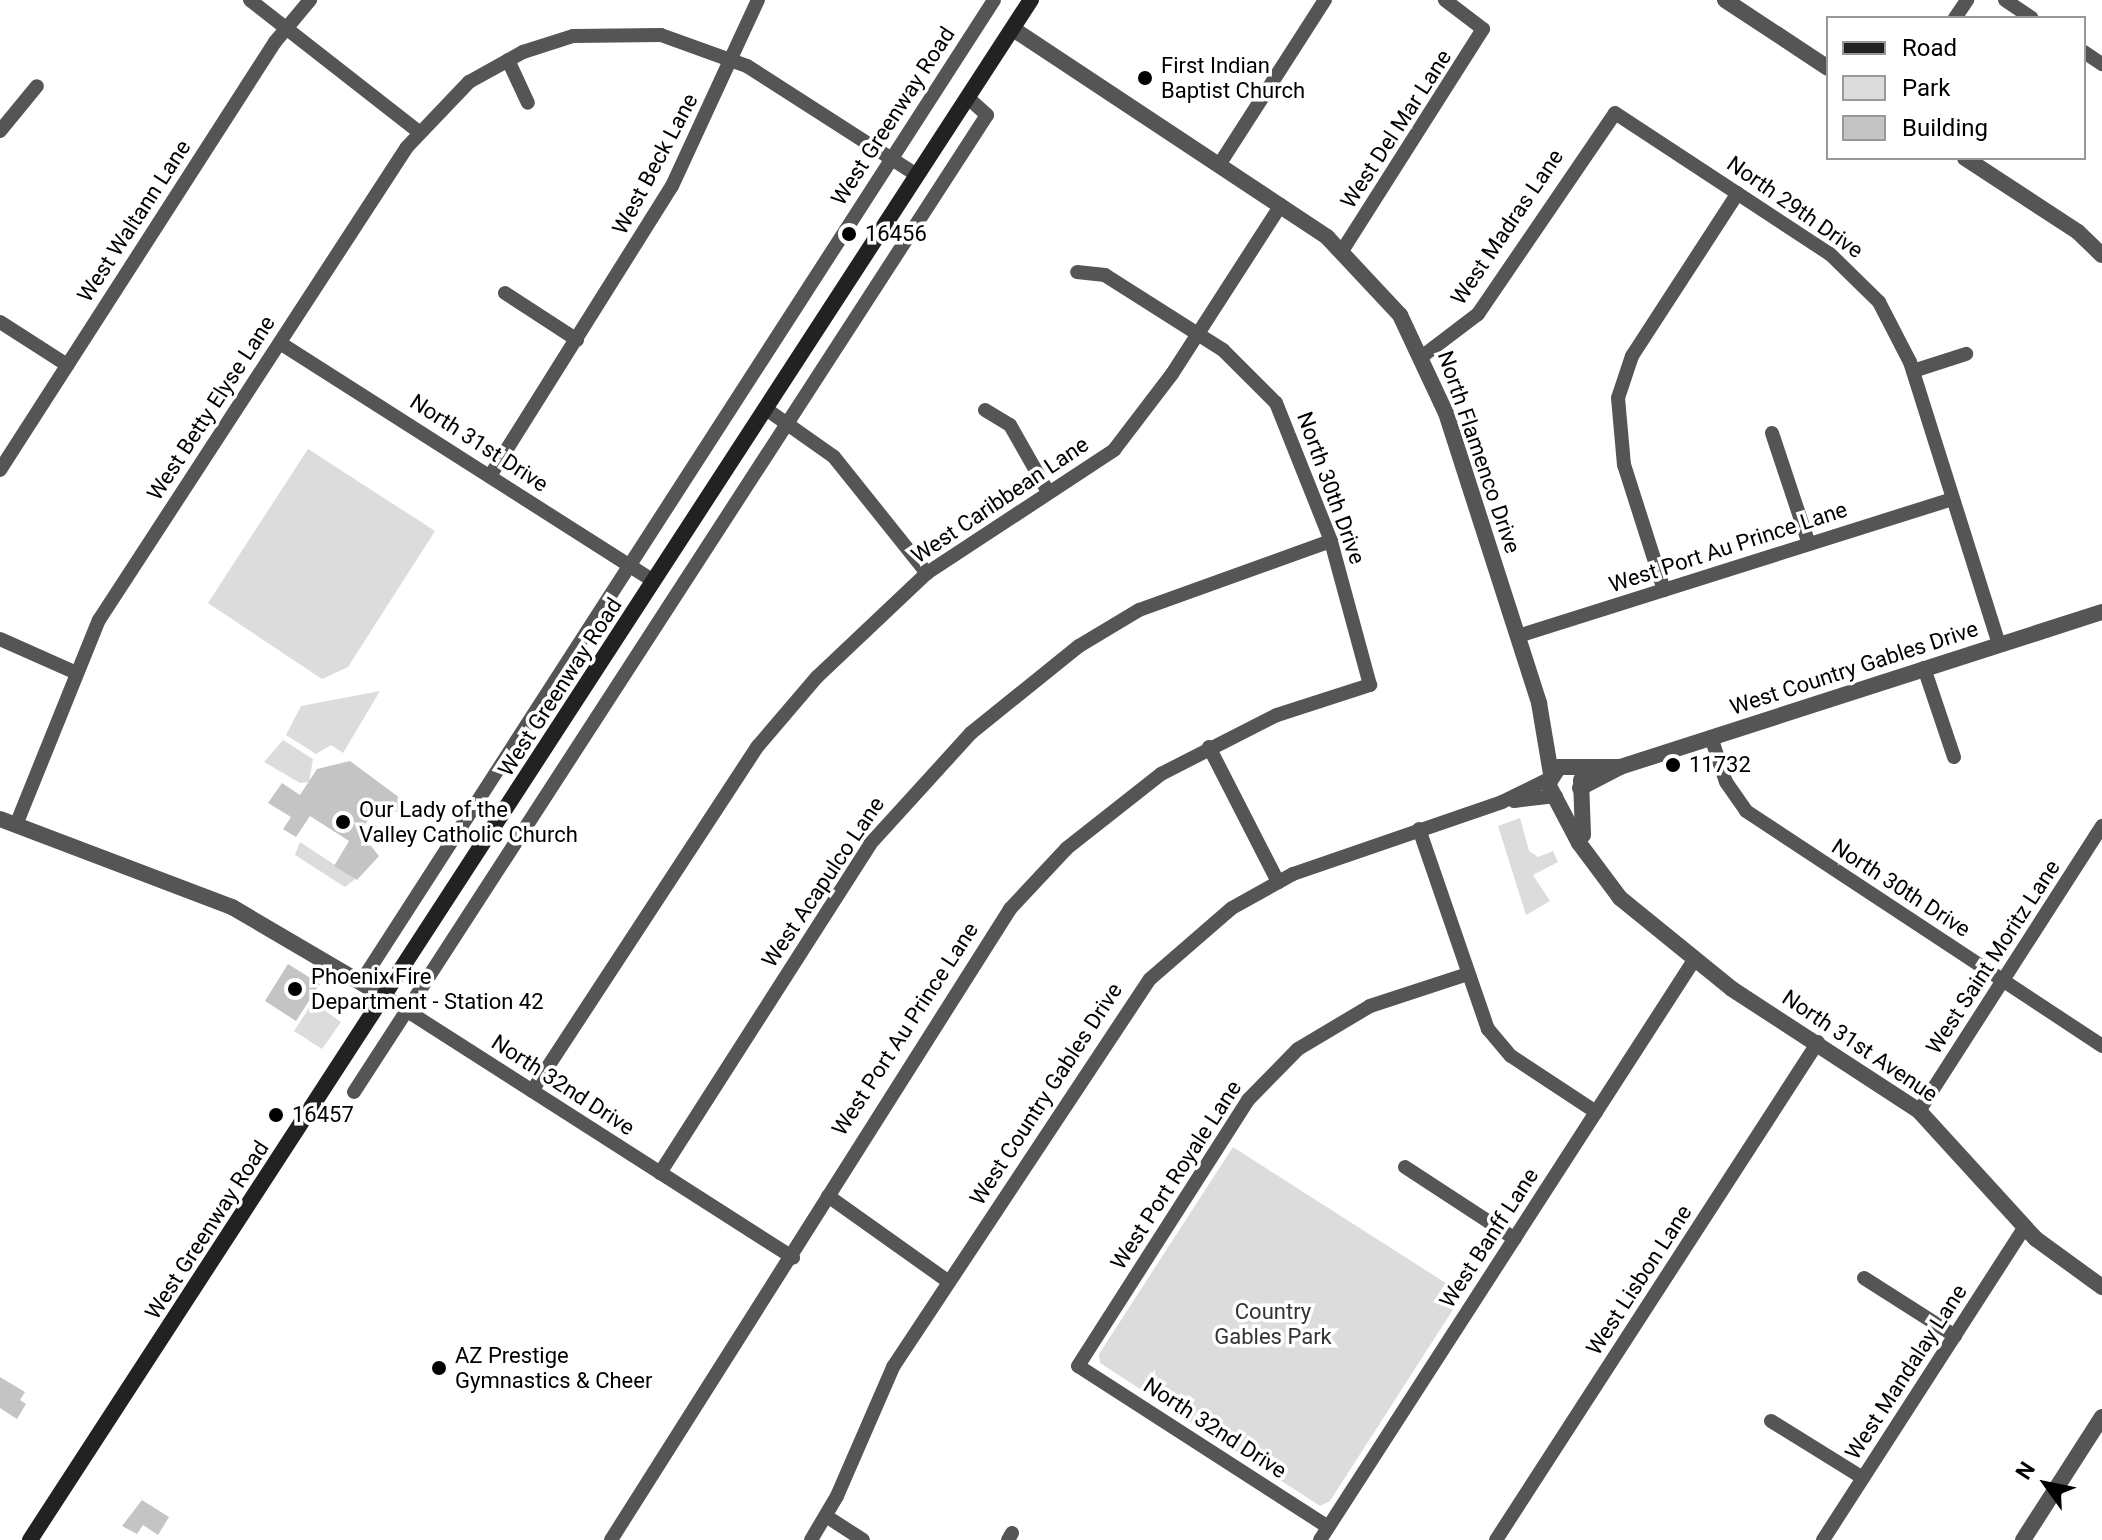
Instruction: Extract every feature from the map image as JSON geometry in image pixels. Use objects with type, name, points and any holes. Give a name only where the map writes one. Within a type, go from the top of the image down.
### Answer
[{"type":"main road","name":"West Greenway Road","points":[[30,1540],[387,998],[1031,0]]},
{"type":"street","points":[[250,0],[419,132]]},
{"type":"street","name":"West Waltann Lane","points":[[0,470],[287,28],[310,0]]},
{"type":"street","name":"West Beck Lane","points":[[490,476],[672,186],[734,60],[758,0]]},
{"type":"street","name":"West Greenway Road","points":[[361,982],[994,0]]},
{"type":"street","points":[[1219,165],[1325,0]]},
{"type":"street","name":"West Del Mar Lane","points":[[1342,251],[1483,29],[1445,0]]},
{"type":"street","points":[[1725,0],[1826,67]]},
{"type":"street","points":[[2005,0],[2029,16]]},
{"type":"street","name":"North Flamenco Drive","points":[[1013,29],[1281,205],[1342,251],[1400,315],[1424,355],[1518,636],[1539,703],[1550,776],[1587,850]]},
{"type":"street","name":"West Betty Elyse Lane","points":[[8,822],[99,620],[419,132],[469,82],[545,43],[611,33],[661,35],[734,60]]},
{"type":"street","points":[[508,60],[528,103]]},
{"type":"street","points":[[734,60],[917,175]]},
{"type":"street","points":[[0,131],[37,86]]},
{"type":"street","points":[[354,1092],[987,115],[968,98]]},
{"type":"street","name":"North 29th Drive","points":[[1615,113],[1738,193],[1863,282],[1890,320],[1913,371],[1999,644]]},
{"type":"street","name":"West Madras Lane","points":[[1424,355],[1478,314],[1615,113]]},
{"type":"street","points":[[1968,160],[2102,255]]},
{"type":"street","points":[[1664,590],[1624,465],[1618,398],[1632,356],[1738,193]]},
{"type":"street","name":"West Caribbean Lane","points":[[532,1091],[758,746],[817,677],[927,573],[1048,492],[1090,469],[1137,425],[1281,205]]},
{"type":"street","name":"North 30th Drive","points":[[1077,272],[1105,275],[1198,334],[1254,375],[1276,403],[1331,541],[1370,685]]},
{"type":"street","points":[[505,293],[577,340]]},
{"type":"street","points":[[0,322],[67,365]]},
{"type":"street","name":"North 31st Drive","points":[[280,343],[654,581]]},
{"type":"street","points":[[1913,371],[1966,354]]},
{"type":"street","points":[[766,409],[834,457],[927,573]]},
{"type":"street","points":[[985,410],[1010,425],[1048,492]]},
{"type":"street","points":[[1772,433],[1809,544]]},
{"type":"street","name":"West Port Au Prince Lane","points":[[1518,636],[1952,499]]},
{"type":"street","name":"West Acapulco Lane","points":[[660,1173],[870,844],[971,733],[1079,646],[1139,610],[1331,541]]},
{"type":"street","name":"West Country Gables Drive","points":[[1579,791],[1620,767],[2102,612]]},
{"type":"street","points":[[0,639],[74,672]]},
{"type":"street","points":[[1924,668],[1954,757]]},
{"type":"street","name":"West Port Au Prince Lane","points":[[611,1540],[793,1258],[828,1196],[1010,909],[1108,814],[1209,747],[1370,685]]},
{"type":"street","name":"North Flamenco Drive","points":[[1539,703],[1572,767],[1579,791],[1587,850]]},
{"type":"street","name":"North 30th Drive","points":[[1711,737],[1726,782],[1746,811],[2102,1046]]},
{"type":"street","points":[[1209,747],[1278,882]]},
{"type":"street","points":[[1550,776],[1572,767]]},
{"type":"street","name":"West Country Gables Drive","points":[[1572,767],[1620,767]]},
{"type":"street","name":"West Country Gables Drive","points":[[811,1540],[826,1516],[886,1380],[1150,979],[1232,908],[1278,882],[1419,829],[1502,802],[1550,776]]},
{"type":"street","points":[[1558,797],[1579,791]]},
{"type":"street","name":"West Country Gables Drive","points":[[1502,802],[1558,797]]},
{"type":"street","name":"North 32nd Drive","points":[[8,822],[232,907],[387,998],[793,1258]]},
{"type":"street","name":"West Saint Moritz Lane","points":[[1919,1111],[2102,826]]},
{"type":"street","points":[[1419,829],[1478,1013],[1499,1042],[1596,1112]]},
{"type":"street","name":"North 31st Avenue","points":[[1587,850],[1620,898],[1694,960],[1919,1111],[2025,1227],[2102,1287]]},
{"type":"street","name":"West Banff Lane","points":[[1324,1534],[1694,960]]},
{"type":"street","name":"West Port Royale Lane","points":[[1078,1366],[1248,1100],[1298,1049],[1370,1006],[1465,975]]},
{"type":"street","name":"West Lisbon Lane","points":[[1496,1540],[1818,1042]]},
{"type":"street","points":[[1405,1167],[1515,1239]]},
{"type":"street","points":[[828,1196],[949,1282]]},
{"type":"street","name":"West Mandalay Lane","points":[[1823,1540],[2025,1227]]},
{"type":"street","points":[[1864,1278],[1955,1336]]},
{"type":"street","name":"North 32nd Drive","points":[[1078,1366],[1324,1534]]},
{"type":"street","points":[[2023,1540],[2102,1417]]},
{"type":"street","points":[[1771,1421],[1863,1478]]},
{"type":"street","points":[[826,1516],[863,1540]]},
{"type":"green space","points":[[308,449],[435,531],[348,667],[322,679],[208,603]]},
{"type":"green space","points":[[380,691],[343,753],[331,745],[316,754],[286,735],[301,706]]},
{"type":"green space","points":[[283,740],[313,759],[309,782],[300,783],[264,762]]},
{"type":"green space","points":[[1520,818],[1529,851],[1538,857],[1553,851],[1558,862],[1533,875],[1550,901],[1526,915],[1498,826]]},
{"type":"green space","points":[[300,842],[355,879],[345,887],[295,855]]},
{"type":"green space","points":[[313,1002],[341,1022],[322,1049],[294,1031]]},
{"type":"green space","name":"Country Gables Park","points":[[1233,1147],[1463,1294],[1330,1501],[1320,1506],[1100,1363],[1099,1354]]},
{"type":"building","name":"Our Lady of the Valley Catholic Church","points":[[350,761],[404,801],[397,812],[377,806],[360,832],[379,856],[357,880],[334,866],[349,841],[310,816],[296,837],[283,829],[291,817],[268,803],[282,783],[300,795],[317,769]]},
{"type":"building","name":"Phoenix Fire Department - Station 42","points":[[288,964],[320,984],[296,1021],[265,1001]]},
{"type":"building","points":[[0,1377],[25,1392],[20,1400],[26,1404],[17,1419],[0,1408]]},
{"type":"building","points":[[142,1500],[169,1517],[158,1535],[143,1525],[137,1534],[122,1526]]},
{"type":"place","name":"First Indian Baptist Church","points":[[1145,78]]},
{"type":"place","name":"16456","points":[[849,234]]},
{"type":"place","name":"11732","points":[[1673,765]]},
{"type":"place","name":"Our Lady of the Valley Catholic Church","points":[[343,822]]},
{"type":"place","name":"Phoenix Fire Department - Station 42","points":[[295,989]]},
{"type":"place","name":"16457","points":[[276,1115]]},
{"type":"place","name":"AZ Prestige Gymnastics & Cheer","points":[[439,1368]]}]
